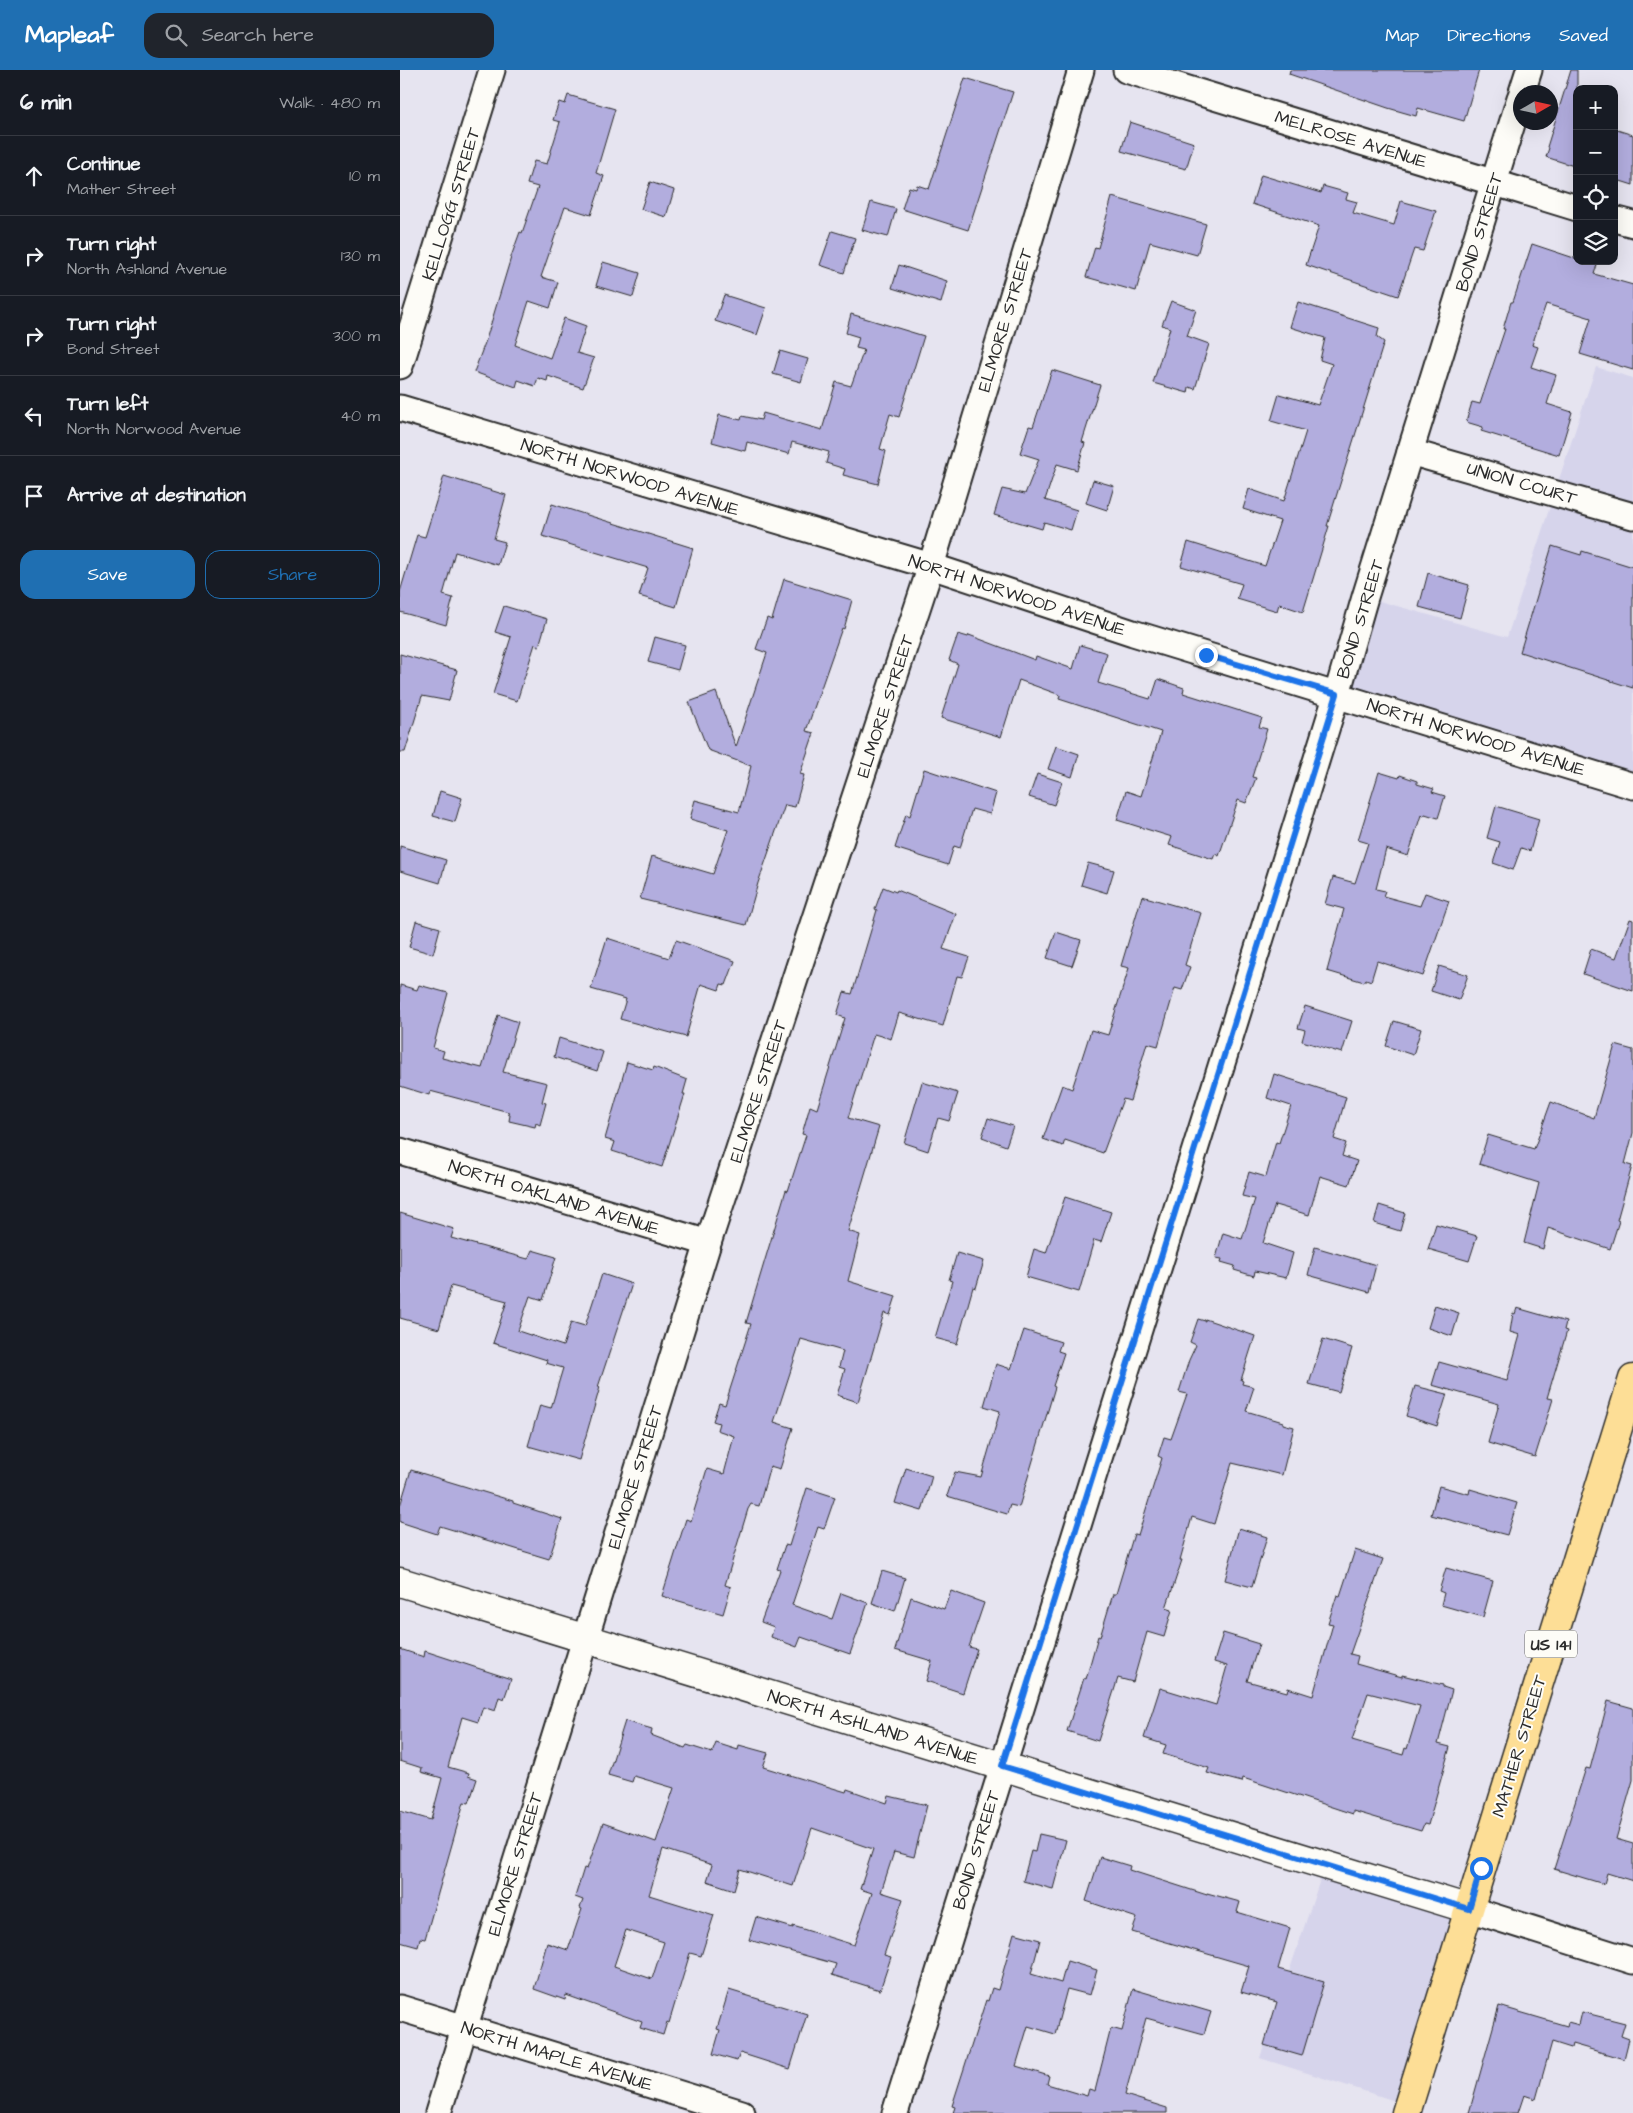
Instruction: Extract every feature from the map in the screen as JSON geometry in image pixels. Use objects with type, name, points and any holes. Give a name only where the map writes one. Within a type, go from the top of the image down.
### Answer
[{"type":"main road","name":"MATHER STREET","points":[[1406,2113],[1469,1909],[1626,1429],[1633,1379]]},
{"type":"street","name":"KELLOGG STREET","points":[[400,366],[492,70]]},
{"type":"street","name":"ELMORE STREET","points":[[438,2113],[708,1243],[931,566],[1081,70]]},
{"type":"street","name":"MELROSE AVENUE","points":[[1126,70],[1573,207]]},
{"type":"street","points":[[1524,85],[1529,70]]},
{"type":"street","name":"BOND STREET","points":[[895,2113],[1337,694],[1513,121]]},
{"type":"street","points":[[1618,220],[1633,224]]},
{"type":"street","name":"NORTH NORWOOD AVENUE","points":[[400,408],[931,566],[1133,633],[1633,786]]},
{"type":"street","name":"UNION COURT","points":[[1410,452],[1633,516]]},
{"type":"street","name":"NORTH OAKLAND AVENUE","points":[[400,1151],[708,1243]]},
{"type":"street","name":"NORTH ASHLAND AVENUE","points":[[400,1582],[1469,1909],[1633,1961]]},
{"type":"street","name":"NORTH MAPLE AVENUE","points":[[400,2008],[742,2113]]},
{"type":"shaded area","points":[[1596,367],[1633,378],[1633,786],[1337,694],[1365,597],[1507,637]]},
{"type":"shaded area","points":[[1325,1865],[1469,1909],[1408,2105],[1260,2058]]},
{"type":"building","points":[[1290,70],[1479,70],[1464,121],[1418,108],[1416,116],[1388,108],[1289,74]]},
{"type":"building","points":[[1571,70],[1577,70],[1577,85],[1573,85],[1573,166],[1546,157],[1552,130],[1558,130],[1558,112]]},
{"type":"building","points":[[965,78],[1013,92],[968,230],[902,209],[909,187],[916,189],[917,185],[929,189]]},
{"type":"building","points":[[568,95],[615,109],[596,173],[604,176],[591,215],[565,207],[541,277],[558,282],[550,308],[529,301],[515,345],[550,358],[564,318],[586,326],[577,353],[594,358],[583,388],[548,376],[547,381],[538,378],[535,386],[518,380],[516,387],[474,372],[486,340],[512,254],[520,232],[522,233],[538,187],[527,184],[534,161],[547,164],[560,122],[553,120],[559,102],[565,104]]},
{"type":"building","points":[[1130,122],[1194,143],[1186,169],[1121,151]]},
{"type":"building","points":[[1618,130],[1633,135],[1633,185],[1618,180]]},
{"type":"building","points":[[1261,175],[1321,193],[1323,186],[1348,193],[1346,199],[1357,202],[1353,213],[1394,225],[1401,201],[1436,211],[1423,251],[1414,249],[1398,296],[1306,265],[1319,226],[1252,204]]},
{"type":"building","points":[[650,182],[674,190],[666,217],[641,209]]},
{"type":"building","points":[[1112,197],[1206,224],[1197,255],[1150,242],[1136,291],[1086,277],[1095,247],[1098,248]]},
{"type":"building","points":[[871,202],[896,209],[888,237],[862,230]]},
{"type":"building","points":[[832,231],[855,238],[844,273],[820,265]]},
{"type":"building","points":[[1532,244],[1573,258],[1573,265],[1597,265],[1594,274],[1633,285],[1633,370],[1580,354],[1591,318],[1546,304],[1532,345],[1538,347],[1531,367],[1556,375],[1547,404],[1572,412],[1559,455],[1481,431],[1483,427],[1466,422],[1472,402],[1480,404],[1505,329],[1503,329],[1511,302],[1513,302]]},
{"type":"building","points":[[603,262],[640,273],[633,297],[596,286]]},
{"type":"building","points":[[899,265],[947,281],[941,303],[892,288]]},
{"type":"building","points":[[724,295],[766,308],[757,335],[715,321]]},
{"type":"building","points":[[1171,301],[1196,310],[1187,336],[1209,344],[1195,389],[1189,387],[1188,393],[1153,383],[1170,328],[1162,325]]},
{"type":"building","points":[[1298,302],[1379,328],[1377,337],[1384,342],[1327,526],[1329,526],[1303,612],[1279,604],[1277,611],[1237,599],[1242,584],[1181,566],[1188,542],[1265,566],[1280,521],[1243,509],[1249,489],[1284,501],[1306,431],[1271,421],[1279,394],[1318,405],[1332,364],[1320,360],[1325,338],[1290,327]]},
{"type":"building","points":[[851,314],[924,336],[899,417],[890,414],[880,449],[886,451],[878,484],[843,475],[845,469],[826,463],[829,452],[792,442],[789,454],[747,442],[745,451],[712,442],[719,415],[741,420],[742,416],[761,420],[763,413],[822,430],[836,382],[851,386],[864,350],[856,348],[859,337],[846,333]]},
{"type":"building","points":[[780,351],[808,359],[801,382],[773,374]]},
{"type":"building","points":[[1052,370],[1100,385],[1082,442],[1085,443],[1077,470],[1057,464],[1045,500],[1077,510],[1071,530],[1044,522],[1042,529],[994,515],[1002,489],[1025,494],[1039,459],[1020,453],[1029,426],[1033,427]]},
{"type":"building","points":[[444,476],[506,495],[494,539],[505,542],[498,565],[455,552],[443,595],[453,598],[446,625],[400,612],[400,592],[417,535],[425,537]]},
{"type":"building","points":[[1093,480],[1114,486],[1107,510],[1086,503]]},
{"type":"building","points":[[552,504],[693,548],[676,607],[639,596],[648,568],[542,536]]},
{"type":"building","points":[[1552,546],[1581,555],[1582,551],[1633,567],[1633,688],[1520,652]]},
{"type":"building","points":[[1428,573],[1469,585],[1460,618],[1419,607]]},
{"type":"building","points":[[784,579],[852,600],[844,629],[842,628],[806,731],[814,733],[800,774],[804,775],[795,807],[785,805],[758,883],[746,925],[640,899],[652,856],[713,874],[728,830],[690,819],[695,800],[739,812],[751,766],[708,750],[689,702],[716,692],[736,747],[767,653],[756,649],[767,618],[772,620]]},
{"type":"building","points":[[504,606],[547,619],[539,646],[535,644],[517,701],[493,694],[511,637],[495,632]]},
{"type":"building","points":[[958,634],[968,637],[969,635],[1035,660],[1036,656],[1073,669],[1080,645],[1107,653],[1098,683],[1150,699],[1158,679],[1184,688],[1183,693],[1262,718],[1259,727],[1267,729],[1252,777],[1256,778],[1246,803],[1238,800],[1219,856],[1215,854],[1213,859],[1169,845],[1172,837],[1117,820],[1126,791],[1141,796],[1161,732],[1059,699],[1060,695],[1019,680],[1001,737],[941,718],[958,664],[949,660]]},
{"type":"building","points":[[655,637],[685,645],[678,670],[648,662]]},
{"type":"building","points":[[400,654],[457,670],[449,701],[422,696],[405,752],[400,752]]},
{"type":"building","points":[[1056,746],[1079,754],[1072,777],[1048,769]]},
{"type":"building","points":[[924,769],[996,793],[990,814],[972,809],[960,848],[954,846],[948,865],[895,848],[906,814],[910,816]]},
{"type":"building","points":[[1379,772],[1399,778],[1400,775],[1417,781],[1417,784],[1434,789],[1432,792],[1445,796],[1438,818],[1425,814],[1424,816],[1421,815],[1408,856],[1386,849],[1376,889],[1385,891],[1383,896],[1420,906],[1425,893],[1449,901],[1423,976],[1377,961],[1371,981],[1366,979],[1364,982],[1327,971],[1344,909],[1325,904],[1333,877],[1355,883],[1368,843],[1358,840]]},
{"type":"building","points":[[1037,774],[1062,782],[1054,805],[1029,797]]},
{"type":"building","points":[[440,791],[462,798],[455,822],[433,816]]},
{"type":"building","points":[[1496,806],[1539,819],[1530,851],[1521,848],[1513,870],[1493,863],[1500,842],[1487,838]]},
{"type":"building","points":[[400,846],[446,860],[440,883],[400,871]]},
{"type":"building","points":[[1088,863],[1114,870],[1107,893],[1081,885]]},
{"type":"building","points":[[883,887],[896,892],[897,890],[956,914],[943,949],[969,957],[962,977],[957,976],[943,1026],[899,1013],[891,1039],[874,1034],[848,1118],[879,1127],[848,1231],[860,1235],[848,1281],[896,1296],[890,1315],[884,1313],[858,1402],[837,1395],[845,1369],[839,1367],[843,1351],[801,1339],[774,1422],[793,1428],[780,1469],[770,1466],[759,1506],[751,1504],[748,1509],[725,1585],[731,1587],[723,1614],[662,1596],[686,1519],[691,1521],[707,1469],[724,1474],[734,1436],[717,1430],[719,1423],[713,1421],[719,1403],[725,1405],[751,1324],[746,1323],[786,1190],[788,1191],[806,1135],[802,1134],[810,1106],[817,1109],[845,1018],[837,1015],[844,992],[852,994],[877,910],[875,909]]},
{"type":"building","points":[[1142,896],[1201,913],[1185,965],[1190,967],[1182,990],[1175,988],[1158,1046],[1147,1043],[1130,1101],[1123,1099],[1103,1153],[1065,1140],[1063,1146],[1043,1139],[1062,1085],[1072,1089],[1091,1030],[1108,1035],[1129,968],[1121,966]]},
{"type":"building","points":[[1630,919],[1633,920],[1633,991],[1583,974],[1591,949],[1616,958]]},
{"type":"building","points":[[416,921],[440,928],[433,954],[409,947]]},
{"type":"building","points":[[1056,932],[1081,940],[1072,966],[1047,958]]},
{"type":"building","points":[[607,938],[669,958],[676,940],[735,961],[726,985],[721,984],[719,990],[701,984],[686,1037],[620,1019],[626,999],[591,989]]},
{"type":"building","points":[[1439,966],[1468,975],[1459,1000],[1431,991]]},
{"type":"building","points":[[400,985],[417,990],[419,985],[448,993],[433,1048],[444,1051],[442,1058],[482,1068],[498,1015],[518,1022],[503,1072],[547,1083],[542,1102],[546,1103],[540,1125],[536,1123],[535,1127],[509,1121],[509,1112],[430,1091],[429,1095],[400,1086]]},
{"type":"building","points":[[1305,1006],[1352,1021],[1342,1053],[1302,1041],[1305,1030],[1298,1028]]},
{"type":"building","points":[[1394,1021],[1421,1029],[1413,1055],[1386,1046]]},
{"type":"building","points":[[559,1038],[603,1052],[597,1071],[554,1057]]},
{"type":"building","points":[[1615,1045],[1633,1050],[1633,1133],[1625,1164],[1632,1166],[1617,1220],[1619,1221],[1610,1249],[1548,1228],[1543,1249],[1524,1243],[1539,1183],[1479,1164],[1488,1135],[1534,1149],[1551,1102],[1594,1118]]},
{"type":"building","points":[[627,1062],[653,1070],[654,1067],[687,1080],[683,1094],[685,1094],[662,1167],[612,1151],[615,1142],[605,1139]]},
{"type":"building","points":[[1274,1074],[1346,1097],[1334,1139],[1346,1143],[1342,1156],[1357,1161],[1349,1185],[1320,1176],[1309,1215],[1275,1205],[1263,1243],[1293,1253],[1286,1278],[1255,1271],[1254,1276],[1234,1270],[1235,1266],[1221,1262],[1222,1259],[1216,1258],[1223,1233],[1242,1239],[1255,1199],[1242,1196],[1249,1172],[1266,1177],[1276,1142],[1279,1143],[1291,1106],[1267,1098]]},
{"type":"building","points":[[922,1082],[958,1093],[949,1121],[938,1118],[928,1151],[904,1143]]},
{"type":"building","points":[[988,1118],[1013,1126],[1006,1146],[982,1137]]},
{"type":"building","points":[[1065,1197],[1111,1212],[1101,1242],[1094,1240],[1079,1292],[1026,1277],[1034,1249],[1046,1253]]},
{"type":"building","points":[[1379,1205],[1405,1213],[1400,1231],[1374,1223]]},
{"type":"building","points":[[400,1213],[454,1229],[451,1238],[528,1259],[532,1250],[556,1257],[543,1300],[530,1296],[518,1331],[563,1346],[571,1322],[585,1326],[602,1274],[632,1284],[598,1387],[600,1387],[579,1460],[528,1446],[540,1405],[551,1408],[563,1368],[546,1363],[547,1360],[493,1343],[507,1301],[451,1286],[439,1329],[400,1318]]},
{"type":"building","points":[[1436,1224],[1477,1236],[1469,1261],[1428,1249]]},
{"type":"building","points":[[1315,1247],[1376,1265],[1369,1292],[1308,1275]]},
{"type":"building","points":[[957,1253],[984,1261],[976,1288],[973,1287],[957,1344],[935,1338],[952,1281],[949,1280]]},
{"type":"building","points":[[1435,1305],[1459,1313],[1452,1336],[1428,1328]]},
{"type":"building","points":[[1517,1308],[1566,1322],[1564,1330],[1567,1331],[1547,1398],[1553,1399],[1535,1457],[1488,1443],[1499,1404],[1432,1385],[1439,1362],[1507,1381],[1520,1335],[1510,1332],[1513,1313],[1515,1314]]},
{"type":"building","points":[[1198,1319],[1205,1321],[1205,1319],[1255,1336],[1241,1380],[1243,1381],[1242,1384],[1254,1387],[1246,1411],[1294,1427],[1282,1475],[1232,1463],[1214,1524],[1192,1517],[1180,1560],[1182,1560],[1166,1608],[1172,1610],[1164,1637],[1147,1632],[1133,1682],[1118,1678],[1098,1741],[1067,1731],[1113,1594],[1116,1594],[1134,1534],[1138,1535],[1162,1458],[1158,1456],[1164,1437],[1171,1439],[1187,1394],[1179,1392],[1196,1345],[1190,1342]]},
{"type":"building","points":[[1024,1330],[1061,1342],[1058,1351],[1064,1353],[1019,1507],[1010,1505],[1007,1514],[947,1496],[955,1472],[981,1477],[1000,1411],[984,1406],[996,1364],[1011,1369]]},
{"type":"building","points":[[1323,1339],[1352,1348],[1339,1392],[1309,1384]]},
{"type":"building","points":[[1415,1386],[1447,1394],[1437,1426],[1406,1416]]},
{"type":"building","points":[[906,1468],[932,1476],[922,1511],[895,1503]]},
{"type":"building","points":[[411,1470],[513,1501],[513,1503],[562,1519],[549,1559],[440,1526],[437,1534],[400,1522],[400,1506]]},
{"type":"building","points":[[1439,1486],[1469,1494],[1470,1489],[1517,1503],[1507,1535],[1431,1515]]},
{"type":"building","points":[[807,1488],[835,1497],[824,1529],[818,1527],[792,1605],[832,1619],[841,1593],[868,1603],[850,1654],[801,1637],[797,1647],[771,1637],[774,1627],[761,1622],[780,1570],[777,1569],[785,1545],[789,1546]]},
{"type":"building","points":[[1239,1528],[1267,1537],[1252,1587],[1225,1580]]},
{"type":"building","points":[[1355,1550],[1383,1559],[1350,1654],[1358,1656],[1356,1664],[1402,1677],[1402,1675],[1443,1685],[1443,1687],[1452,1690],[1438,1744],[1450,1747],[1428,1825],[1424,1824],[1421,1831],[1353,1811],[1353,1814],[1243,1778],[1242,1782],[1207,1773],[1209,1768],[1163,1754],[1166,1745],[1144,1738],[1160,1688],[1216,1705],[1227,1666],[1214,1662],[1223,1633],[1259,1644],[1247,1681],[1287,1692],[1288,1688],[1313,1696],[1333,1624],[1328,1623],[1337,1595],[1340,1596]],"holes":[[[1368,1693],[1420,1706],[1407,1749],[1405,1748],[1403,1755],[1352,1740]]]},
{"type":"building","points":[[1446,1568],[1493,1581],[1483,1617],[1441,1605],[1444,1593],[1439,1591]]},
{"type":"building","points":[[882,1571],[905,1578],[895,1611],[872,1603]]},
{"type":"building","points":[[951,1591],[984,1603],[969,1647],[977,1649],[963,1693],[926,1681],[932,1661],[895,1650],[911,1597],[944,1609]]},
{"type":"building","points":[[400,1649],[424,1657],[425,1651],[511,1679],[504,1699],[499,1697],[495,1711],[483,1707],[478,1722],[462,1717],[448,1767],[469,1773],[468,1776],[477,1779],[469,1803],[464,1802],[425,1939],[420,1938],[418,1947],[400,1942],[400,1811],[431,1820],[442,1778],[421,1772],[422,1768],[400,1761]]},
{"type":"building","points":[[1608,1701],[1633,1708],[1633,1780],[1616,1839],[1633,1844],[1633,1881],[1607,1873],[1604,1884],[1554,1869],[1586,1768],[1590,1769]]},
{"type":"building","points":[[625,1721],[652,1729],[651,1735],[685,1748],[687,1745],[712,1753],[716,1743],[738,1750],[739,1745],[768,1753],[763,1767],[846,1792],[847,1789],[887,1803],[889,1796],[927,1805],[914,1857],[894,1852],[881,1892],[903,1899],[884,1955],[891,1957],[880,1990],[832,1975],[836,1964],[749,1940],[756,1917],[793,1928],[793,1926],[854,1945],[872,1893],[860,1889],[873,1849],[812,1828],[793,1886],[740,1869],[734,1890],[707,1881],[712,1865],[663,1849],[649,1895],[714,1915],[701,1956],[690,1953],[669,2023],[667,2022],[663,2035],[640,2028],[642,2022],[566,1995],[565,2000],[534,1989],[547,1943],[568,1950],[582,1909],[580,1908],[583,1900],[575,1897],[584,1868],[587,1869],[603,1823],[656,1842],[674,1788],[634,1776],[632,1782],[608,1775]],"holes":[[[626,1930],[664,1942],[652,1979],[614,1966]]]},
{"type":"building","points":[[1039,1834],[1066,1840],[1053,1889],[1023,1881],[1031,1851],[1035,1852]]},
{"type":"building","points":[[1100,1857],[1130,1866],[1129,1870],[1207,1895],[1207,1893],[1240,1902],[1237,1912],[1290,1928],[1278,1969],[1324,1982],[1302,2056],[1264,2045],[1277,2002],[1241,1992],[1249,1966],[1132,1932],[1137,1918],[1086,1901]]},
{"type":"building","points":[[1014,1933],[1040,1940],[1031,1974],[1061,1983],[1067,1961],[1097,1970],[1090,1995],[1067,1989],[1055,2034],[1028,2026],[1016,2066],[1049,2076],[1047,2084],[1087,2096],[1089,2089],[1095,2091],[1111,2028],[1122,2031],[1133,1989],[1211,2012],[1204,2034],[1146,2018],[1125,2095],[1167,2108],[1167,2113],[953,2113],[955,2107],[952,2106],[986,2000],[988,2001],[992,1988],[998,1990]]},
{"type":"building","points":[[729,1990],[807,2014],[790,2069],[740,2053],[737,2061],[713,2054],[720,2030],[717,2029]]},
{"type":"building","points":[[1499,2006],[1567,2026],[1568,2022],[1579,2025],[1582,2012],[1625,2023],[1621,2036],[1629,2039],[1624,2059],[1572,2044],[1571,2048],[1552,2042],[1536,2099],[1524,2095],[1518,2113],[1469,2113]]},
{"type":"route","points":[[1206,655],[1337,694],[1002,1766],[1469,1909],[1481,1868]]}]
